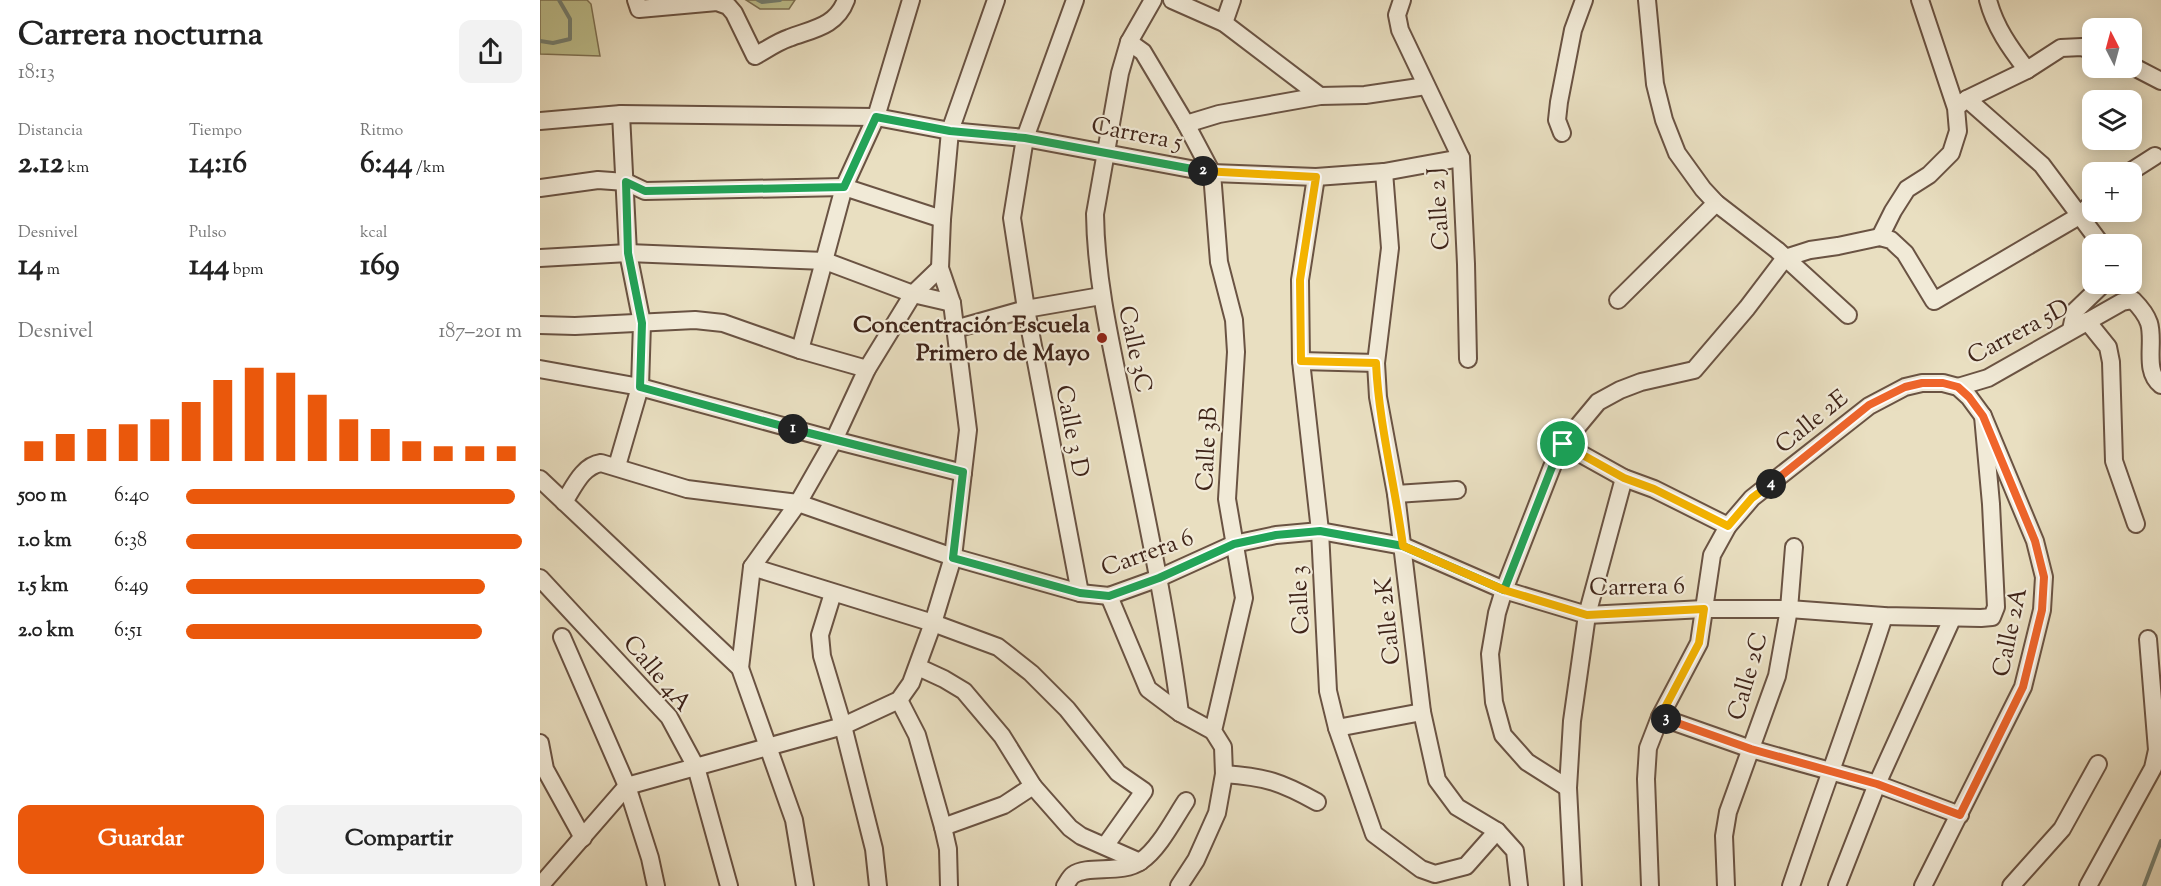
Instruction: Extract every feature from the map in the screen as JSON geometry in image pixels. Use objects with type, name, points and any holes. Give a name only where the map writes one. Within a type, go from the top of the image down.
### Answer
[{"type":"street","points":[[636,0],[639,9],[717,2],[728,6],[734,13],[755,56],[787,38],[827,25],[838,15],[846,0]]},
{"type":"street","points":[[800,350],[844,187],[876,117],[911,0]]},
{"type":"street","points":[[542,880],[583,838],[627,786],[843,726],[899,700],[911,683],[953,558],[968,430],[952,303],[940,268],[950,131],[996,0]]},
{"type":"street","name":"Calle 3 D","points":[[1075,0],[1025,138],[1012,218],[1026,309],[1080,593]]},
{"type":"street","name":"Calle 3C","points":[[1153,0],[1129,42],[1120,73],[1095,214],[1101,296],[1159,578],[1171,643],[1180,713]]},
{"type":"street","points":[[1172,0],[1224,23],[1320,96]]},
{"type":"street","points":[[1224,23],[1232,0]]},
{"type":"street","name":"Calle 2 J","points":[[1402,0],[1396,15],[1400,30],[1461,158],[1468,359]]},
{"type":"street","points":[[1562,133],[1557,120],[1559,102],[1573,30],[1584,0]]},
{"type":"street","points":[[1647,0],[1655,84],[1664,120],[1677,153],[1703,189],[1716,202],[1777,249],[1848,315]]},
{"type":"street","points":[[1920,0],[1962,103],[2042,165],[2093,234]]},
{"type":"street","points":[[1988,0],[1992,16],[2006,43],[2027,70]]},
{"type":"street","name":"Calle 3B","points":[[1129,42],[1143,52],[1212,173],[1219,262],[1234,321],[1236,352],[1227,499],[1245,598],[1214,731]]},
{"type":"street","points":[[1962,103],[2027,70],[2061,48],[2082,47]]},
{"type":"street","points":[[2142,71],[2161,81]]},
{"type":"street","points":[[1186,124],[1219,114],[1320,96],[1365,95],[1426,86]]},
{"type":"street","points":[[1880,237],[1893,210],[1907,189],[1929,175],[1951,153],[1958,131],[1962,103]]},
{"type":"street","points":[[564,502],[586,469],[593,464],[617,466],[640,387],[642,323],[628,253],[621,114]]},
{"type":"street","name":"Carrera 5","points":[[540,121],[621,114],[876,117],[950,131],[1025,138],[1107,151],[1212,173],[1316,177],[1384,172],[1461,158]]},
{"type":"street","points":[[2142,164],[2155,156]]},
{"type":"street","name":"Calle 2K","points":[[1384,172],[1390,248],[1376,363],[1380,408],[1403,546],[1422,712],[1437,780],[1457,807],[1497,831],[1515,851],[1519,886]]},
{"type":"street","name":"Calle 3","points":[[1316,177],[1300,280],[1301,361],[1320,531],[1328,691],[1337,728],[1374,834],[1421,869],[1435,874],[1466,866],[1497,831]]},
{"type":"street","points":[[540,188],[598,180],[626,182],[645,191],[844,187],[942,219]]},
{"type":"street","points":[[1618,300],[1716,202]]},
{"type":"street","points":[[1568,788],[1527,762],[1503,735],[1494,702],[1490,654],[1497,613],[1504,590],[1552,467],[1563,444],[1598,402],[1641,382],[1694,370],[1747,308],[1785,258],[1810,250],[1880,237],[1891,240],[1905,253],[1934,301],[2082,213]]},
{"type":"street","points":[[540,258],[628,253],[825,261],[914,294],[952,303]]},
{"type":"street","points":[[740,668],[752,567],[798,503],[834,440],[867,369],[914,294],[940,268]]},
{"type":"street","points":[[2071,330],[2075,311],[2093,294]]},
{"type":"street","points":[[955,329],[1026,309],[1101,296]]},
{"type":"street","name":"Carrera 5D","points":[[1958,387],[1988,378],[2122,302],[2133,300],[2149,321],[2152,338],[2151,369],[2154,379],[2161,385]]},
{"type":"street","points":[[540,325],[575,326],[695,320],[723,323],[800,350],[867,369]]},
{"type":"street","points":[[2087,321],[2108,347],[2111,362],[2114,460],[2136,524]]},
{"type":"street","points":[[1301,361],[1376,363]]},
{"type":"street","points":[[540,369],[640,387],[834,440],[963,472]]},
{"type":"street","name":"Calle 2E","points":[[1650,886],[1646,779],[1648,748],[1660,717],[1699,643],[1712,555],[1728,526],[1752,498],[1869,405],[1905,387],[1922,383],[1943,383],[1958,387]]},
{"type":"street","name":"Calle 2A","points":[[1923,886],[2023,687],[2042,610],[2044,577],[2035,541],[1983,416],[1969,397],[1958,387]]},
{"type":"street","name":"Carrera 6","points":[[617,466],[687,489],[798,503],[953,558],[1080,593],[1109,596],[1159,578],[1234,544],[1276,535],[1320,531],[1403,546],[1504,590],[1587,615],[1704,609],[1789,609],[1952,619],[1992,617],[1996,607],[1991,504],[1983,416]]},
{"type":"street","points":[[1563,444],[1624,478],[1654,489],[1728,526]]},
{"type":"street","points":[[1573,886],[1568,788],[1572,721],[1587,615],[1624,478]]},
{"type":"street","points":[[540,479],[740,668],[794,820],[805,886]]},
{"type":"street","points":[[1396,494],[1457,490]]},
{"type":"street","name":"Calle 2C","points":[[1726,886],[1724,836],[1728,812],[1777,676],[1789,609],[1794,547]]},
{"type":"street","points":[[752,567],[933,622],[998,646],[1031,673],[1067,709],[1118,773],[1144,791],[1105,846]]},
{"type":"street","name":"Calle 4A","points":[[540,578],[669,717],[696,767],[729,886]]},
{"type":"street","points":[[833,593],[820,635],[822,656],[843,726],[874,849],[878,886]]},
{"type":"street","points":[[1109,596],[1148,688],[1180,713],[1214,731],[1223,747],[1224,774],[1217,813],[1196,860],[1179,886]]},
{"type":"street","points":[[1791,886],[1830,770],[1856,703],[1884,616]]},
{"type":"street","points":[[1837,886],[1877,784],[1952,619]]},
{"type":"street","points":[[562,637],[627,786],[650,858],[656,886]]},
{"type":"street","points":[[2088,886],[2153,768],[2157,750],[2148,639]]},
{"type":"street","points":[[918,667],[964,691],[1002,736],[1033,786],[1070,828],[1081,836],[1140,862]]},
{"type":"street","points":[[899,700],[917,735],[943,827],[948,849],[949,886]]},
{"type":"street","points":[[1337,728],[1422,712]]},
{"type":"street","points":[[1660,717],[1751,749],[1877,784],[1960,815]]},
{"type":"street","points":[[540,743],[545,769],[583,838]]},
{"type":"street","points":[[2011,886],[2062,830],[2098,764]]},
{"type":"street","points":[[1224,774],[1257,776],[1286,785],[1317,802]]},
{"type":"street","points":[[943,827],[1004,805],[1033,786]]},
{"type":"street","points":[[1069,880],[1082,871],[1125,869],[1140,862],[1152,852],[1186,801]]},
{"type":"green space","points":[[540,0],[587,0],[591,4],[600,56],[540,54]]},
{"type":"green space","points":[[746,0],[795,0],[789,9],[760,9]]},
{"type":"waterway","points":[[540,41],[553,43],[570,39],[570,19],[559,0]]},
{"type":"waterway","points":[[758,0],[762,2],[780,0]]},
{"type":"waterway","points":[[2144,886],[2161,841]]},
{"type":"place","name":"Concentración Escuela Primero de Mayo","points":[[1102,338]]},
{"type":"route","points":[[1563,444],[1504,590],[1403,546],[1320,531],[1276,535],[1234,544],[1159,578],[1109,596],[1080,593],[953,558],[963,472],[834,440],[640,387],[642,323],[628,253],[626,182],[645,191],[844,187],[876,117],[950,131],[1025,138],[1107,151],[1212,173],[1316,177],[1300,280],[1301,361],[1376,363],[1378,397],[1403,546],[1454,568],[1504,590],[1587,615],[1704,609],[1699,643],[1660,717],[1751,749],[1877,784],[1960,815],[2023,687],[2042,610],[2044,577],[2035,541],[1990,431],[1983,416],[1969,397],[1958,387],[1943,383],[1922,383],[1905,387],[1869,405],[1752,498],[1728,526],[1654,489],[1624,478],[1563,444]]}]
